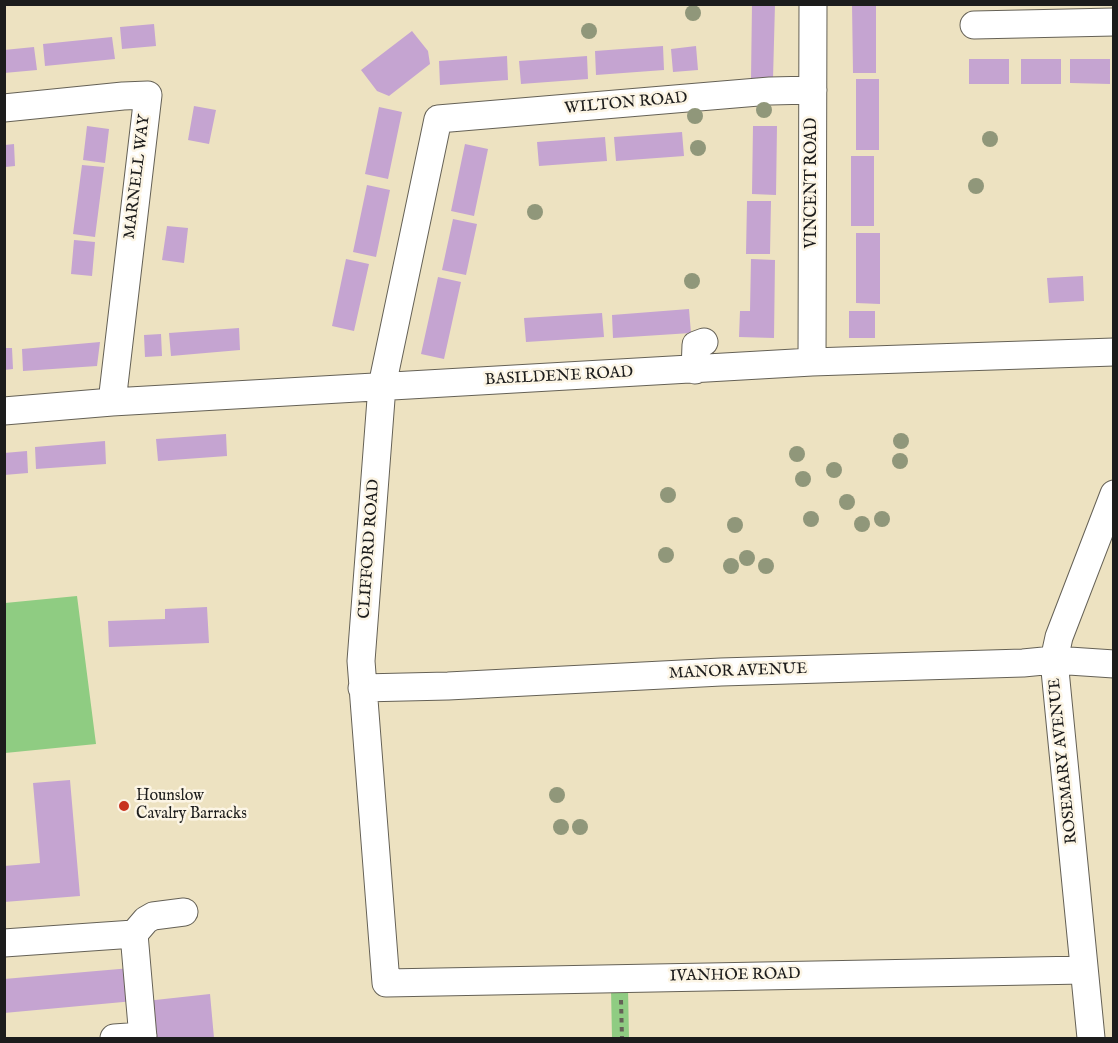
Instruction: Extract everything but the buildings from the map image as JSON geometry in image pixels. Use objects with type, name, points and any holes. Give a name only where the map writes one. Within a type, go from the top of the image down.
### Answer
[{"type":"street","name":"VINCENT ROAD","points":[[812,362],[813,4]]},
{"type":"street","points":[[974,25],[1113,22]]},
{"type":"street","name":"WILTON ROAD","points":[[438,119],[770,91],[813,90]]},
{"type":"street","name":"MARNELL WAY","points":[[4,108],[123,96],[148,96],[112,402]]},
{"type":"street","name":"CLIFFORD ROAD","points":[[386,982],[360,661],[382,386],[438,119]]},
{"type":"street","points":[[695,370],[696,345],[704,342]]},
{"type":"street","name":"BASILDENE ROAD","points":[[4,411],[112,402],[812,362],[1113,352]]},
{"type":"street","name":"ROSEMARY AVENUE","points":[[1091,1038],[1054,660],[1059,637],[1113,494]]},
{"type":"street","name":"MANOR AVENUE","points":[[362,688],[1054,660],[1113,664]]},
{"type":"street","points":[[4,943],[134,934],[146,920],[153,916],[184,912]]},
{"type":"street","points":[[114,1038],[143,1037],[134,934]]},
{"type":"street","name":"IVANHOE ROAD","points":[[386,982],[1084,970]]},
{"type":"path","points":[[621,978],[621,1038]]},
{"type":"green space","points":[[77,596],[96,744],[5,753],[5,603]]},
{"type":"green space","points":[[628,988],[629,1038],[612,1038],[611,989]]},
{"type":"place","name":"Hounslow Cavalry Barracks","points":[[124,806]]}]
